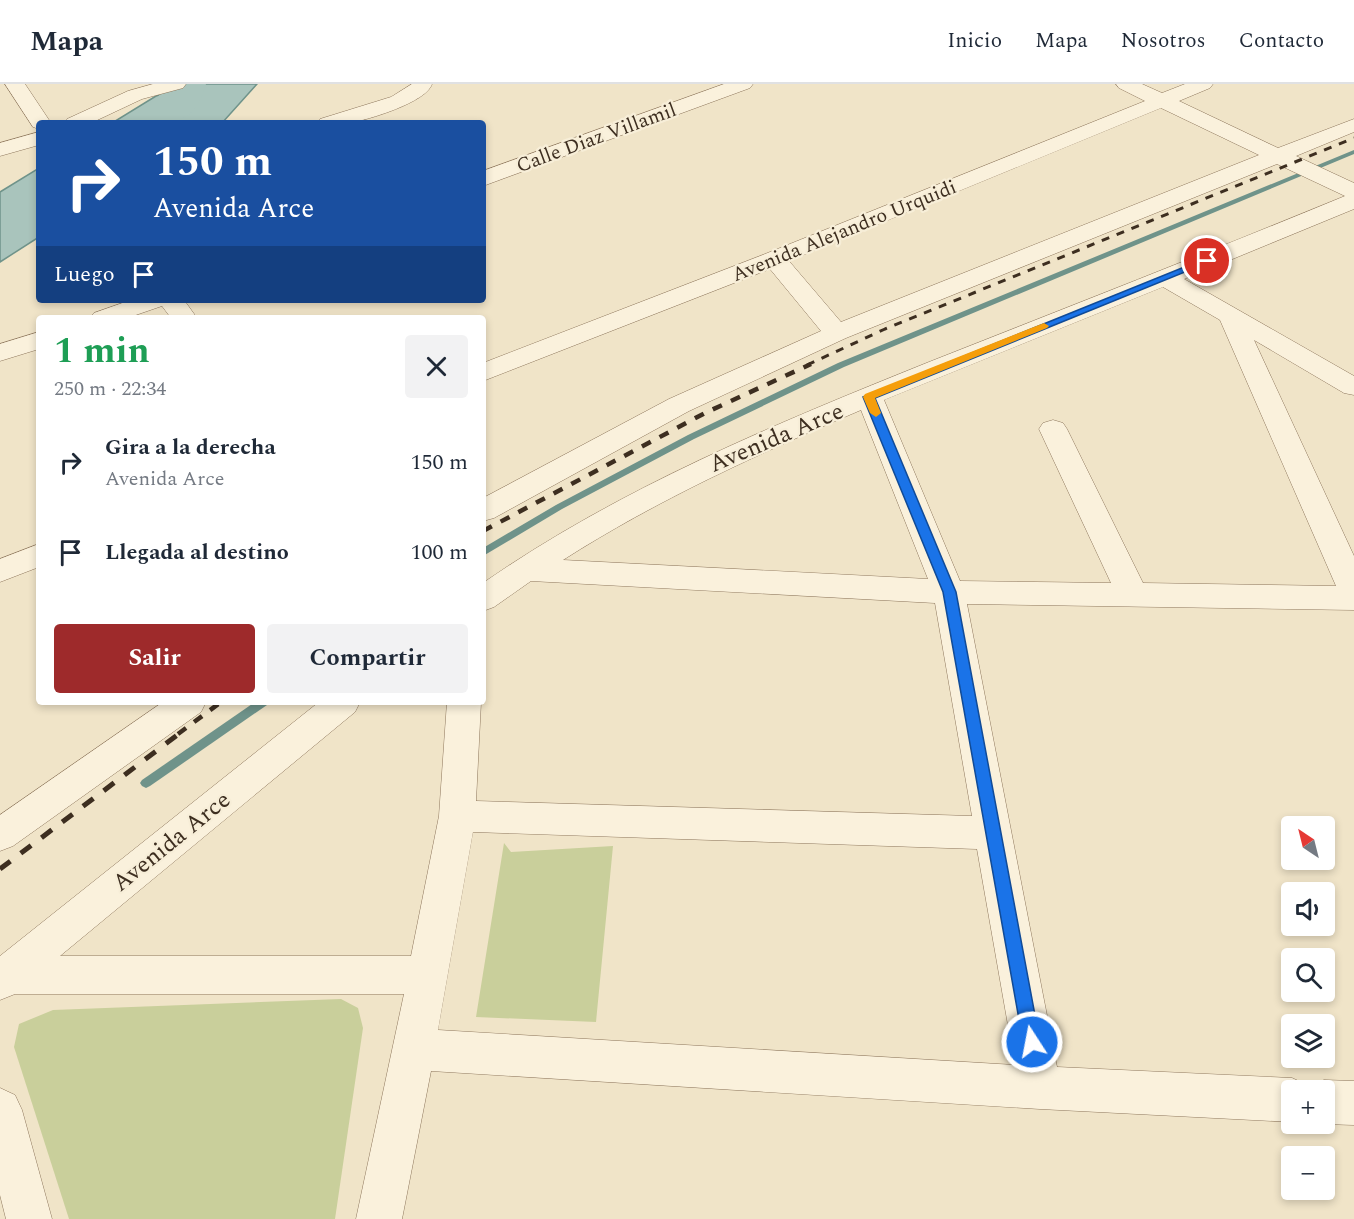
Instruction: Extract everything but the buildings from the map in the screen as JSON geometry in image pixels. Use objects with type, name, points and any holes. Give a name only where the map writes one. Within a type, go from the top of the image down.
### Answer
[{"type":"street","points":[[15,84],[38,120]]},
{"type":"street","points":[[80,120],[137,89],[176,84]]},
{"type":"street","points":[[337,120],[398,101],[421,88],[422,84]]},
{"type":"street","name":"Calle Diaz Villamil","points":[[486,177],[686,95],[743,84]]},
{"type":"street","points":[[1126,84],[1354,192]]},
{"type":"street","name":"Avenida Alejandro Urquidi","points":[[486,372],[774,259],[1203,84]]},
{"type":"street","points":[[486,509],[679,405],[837,333],[1354,125]]},
{"type":"street","points":[[0,150],[36,139]]},
{"type":"street","name":"Avenida Arce","points":[[486,597],[523,569],[592,525],[716,462],[869,397],[1354,201]]},
{"type":"street","points":[[774,259],[837,333]]},
{"type":"street","points":[[1165,278],[1230,315],[1347,375]]},
{"type":"street","points":[[112,315],[146,303]]},
{"type":"street","points":[[1230,315],[1354,590]]},
{"type":"street","points":[[0,353],[36,341]]},
{"type":"street","points":[[869,397],[949,592],[1040,1088]]},
{"type":"street","points":[[1053,429],[1133,596]]},
{"type":"street","points":[[0,571],[36,556]]},
{"type":"street","points":[[523,569],[949,592],[1354,598]]},
{"type":"street","points":[[0,835],[185,705]]},
{"type":"street","name":"Avenida Arce","points":[[4,978],[339,705]]},
{"type":"street","points":[[379,1219],[414,1049],[457,816],[464,705]]},
{"type":"street","points":[[457,816],[993,833]]},
{"type":"street","points":[[4,978],[427,975]]},
{"type":"street","points":[[414,1049],[1040,1088],[1281,1099]]},
{"type":"street","points":[[1335,1102],[1354,1103]]},
{"type":"street","points":[[0,1110],[28,1219]]},
{"type":"green space","points":[[504,843],[511,852],[613,846],[596,1022],[476,1017]]},
{"type":"green space","points":[[341,999],[358,1008],[363,1028],[335,1219],[69,1219],[14,1047],[19,1024],[53,1010]]},
{"type":"water","points":[[197,84],[257,84],[225,120],[117,120],[156,96]]},
{"type":"water","points":[[36,170],[36,239],[0,262],[0,192]]},
{"type":"waterway","points":[[153,120],[181,100],[186,84]]},
{"type":"waterway","points":[[486,551],[559,507],[691,437],[841,365],[1354,152]]},
{"type":"waterway","points":[[146,783],[259,705]]},
{"type":"railway","points":[[807,365],[885,329],[1354,138]]},
{"type":"railway","points":[[486,529],[705,413],[811,364]]},
{"type":"railway","points":[[178,734],[217,705]]},
{"type":"railway","points":[[0,869],[180,733]]},
{"type":"slow traffic","points":[[876,413],[869,397],[1044,326]]},
{"type":"route","points":[[1032,1042],[949,592],[869,397],[1207,261]]}]
